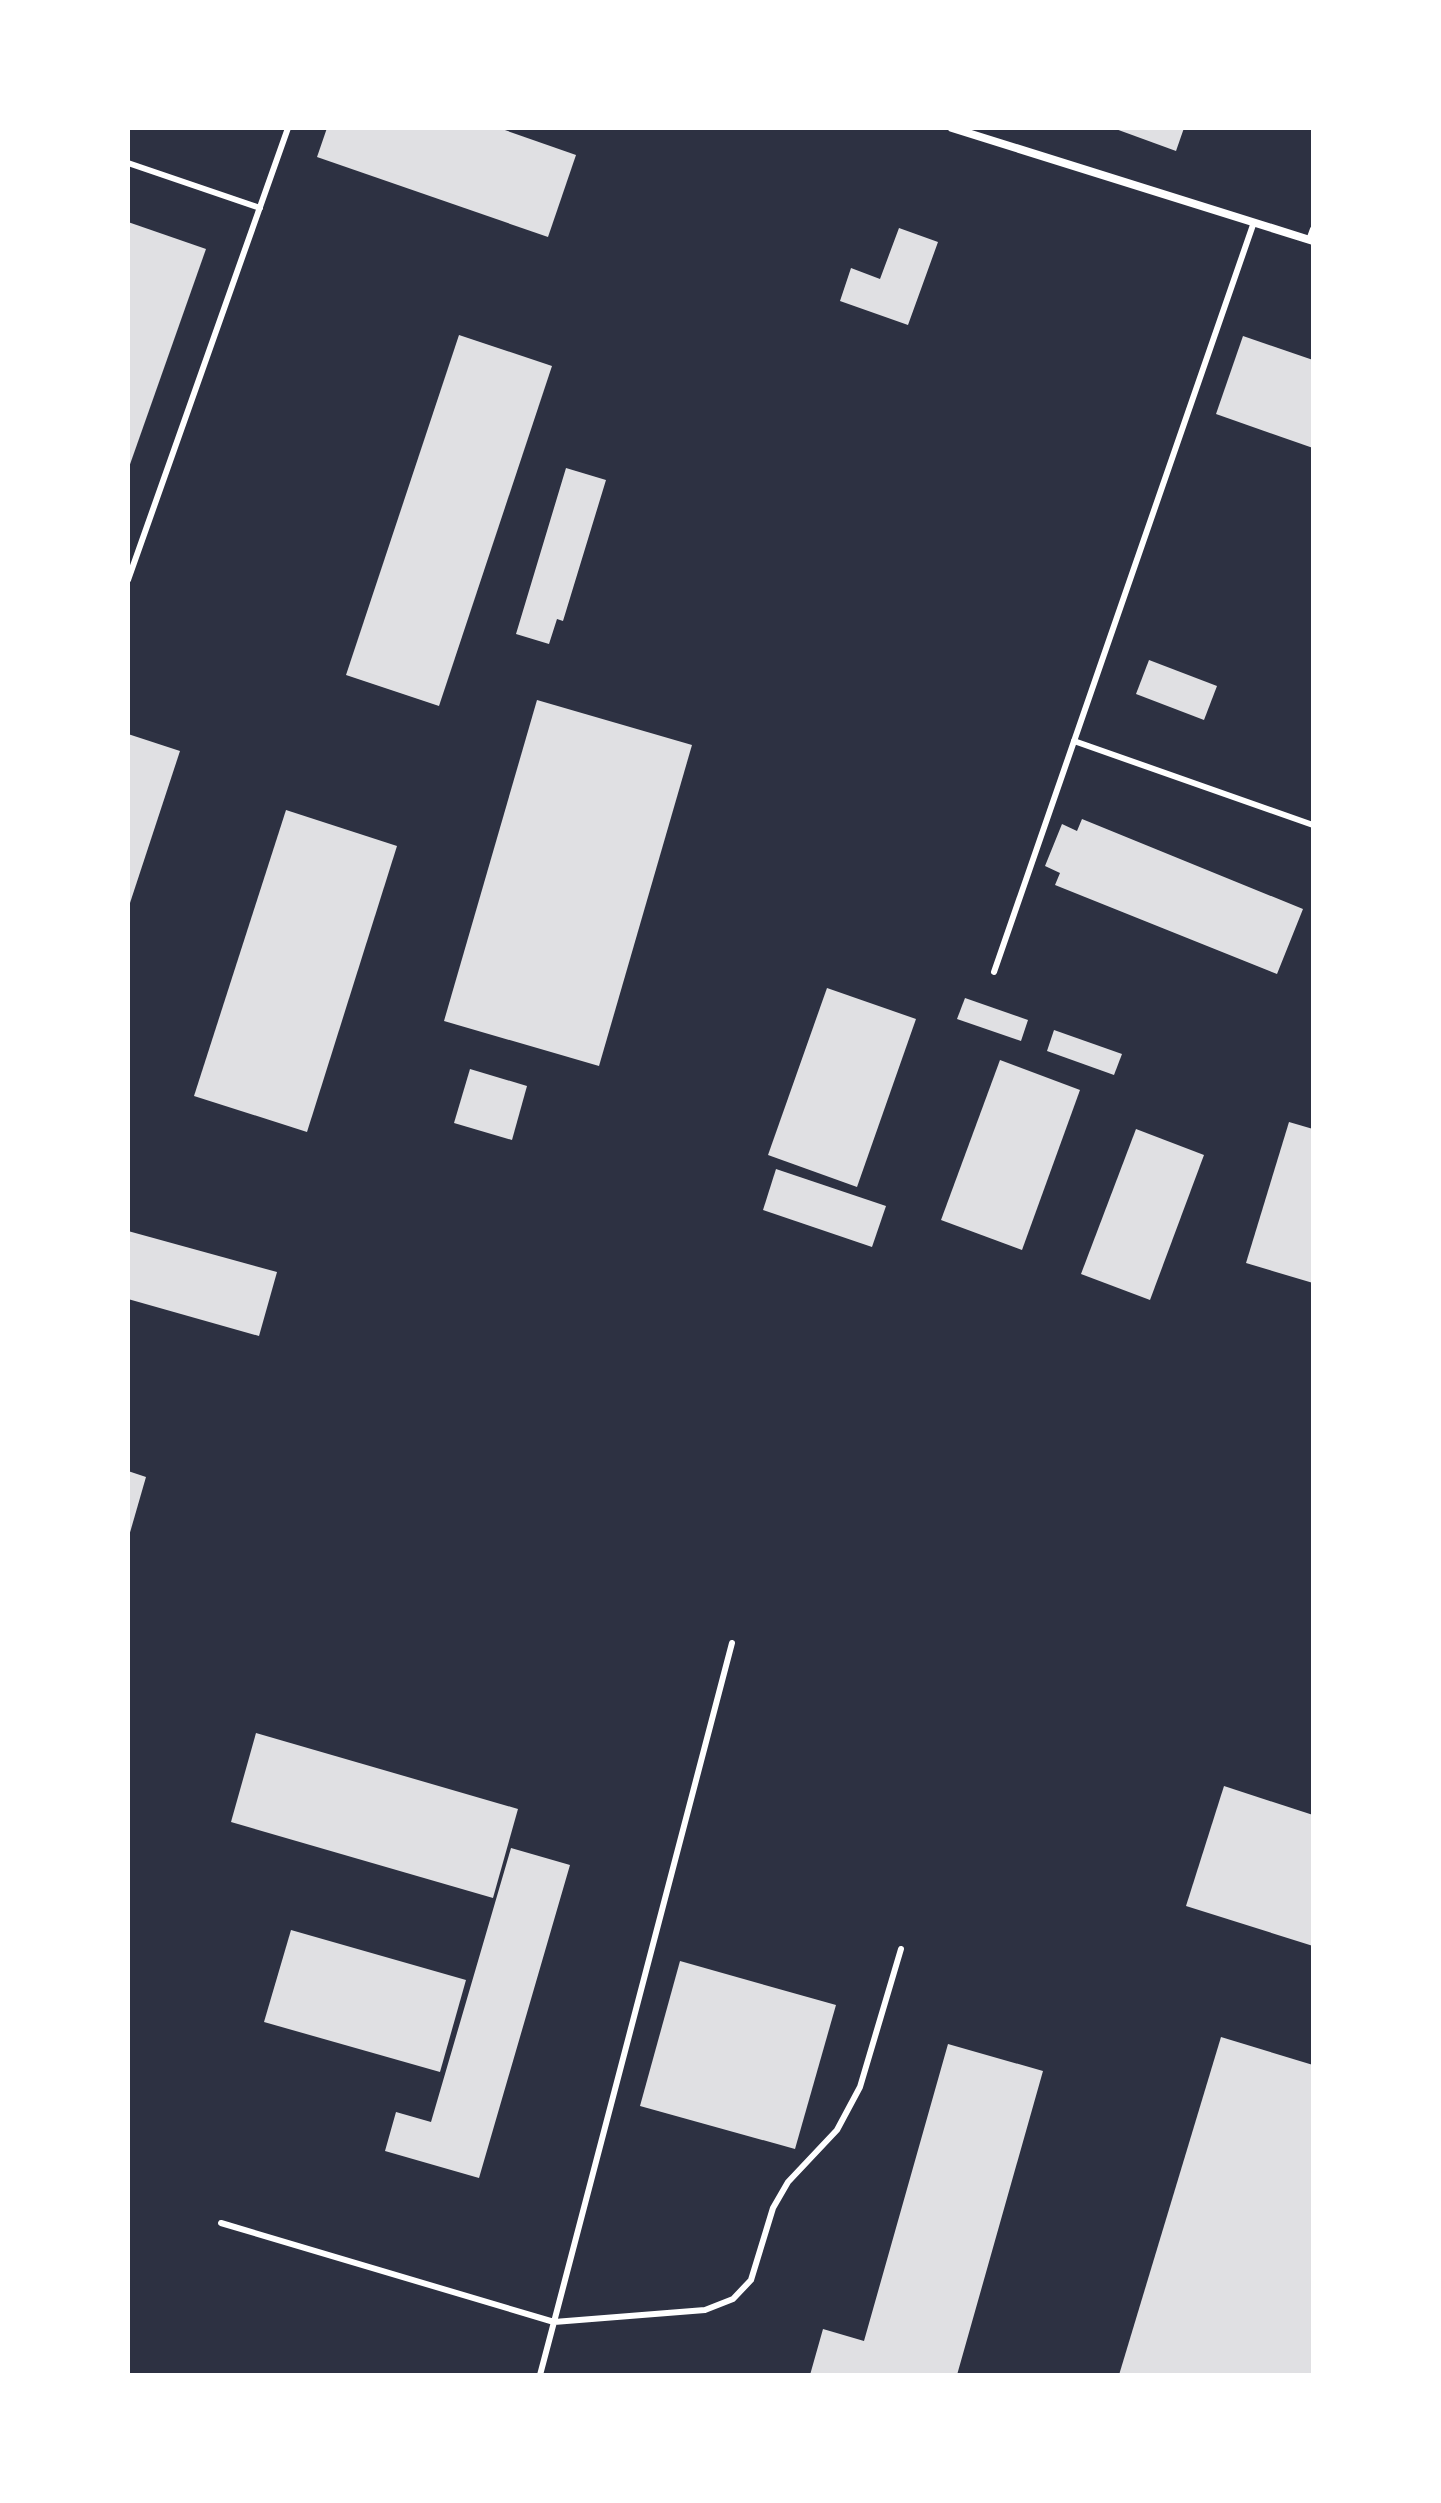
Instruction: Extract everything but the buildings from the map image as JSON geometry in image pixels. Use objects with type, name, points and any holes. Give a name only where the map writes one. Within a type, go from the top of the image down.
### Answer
[{"type":"street","points":[[952,128],[1311,240]]},
{"type":"lane","points":[[128,580],[288,128]]},
{"type":"lane","points":[[128,163],[260,208]]},
{"type":"lane","points":[[994,972],[1254,222]]},
{"type":"lane","points":[[1311,240],[1313,229]]},
{"type":"lane","points":[[1074,741],[1313,825]]},
{"type":"lane","points":[[540,2375],[732,1643]]},
{"type":"lane","points":[[221,2223],[554,2322],[705,2310],[733,2299],[751,2280],[773,2208],[788,2182],[837,2130],[860,2087],[901,1949]]}]
